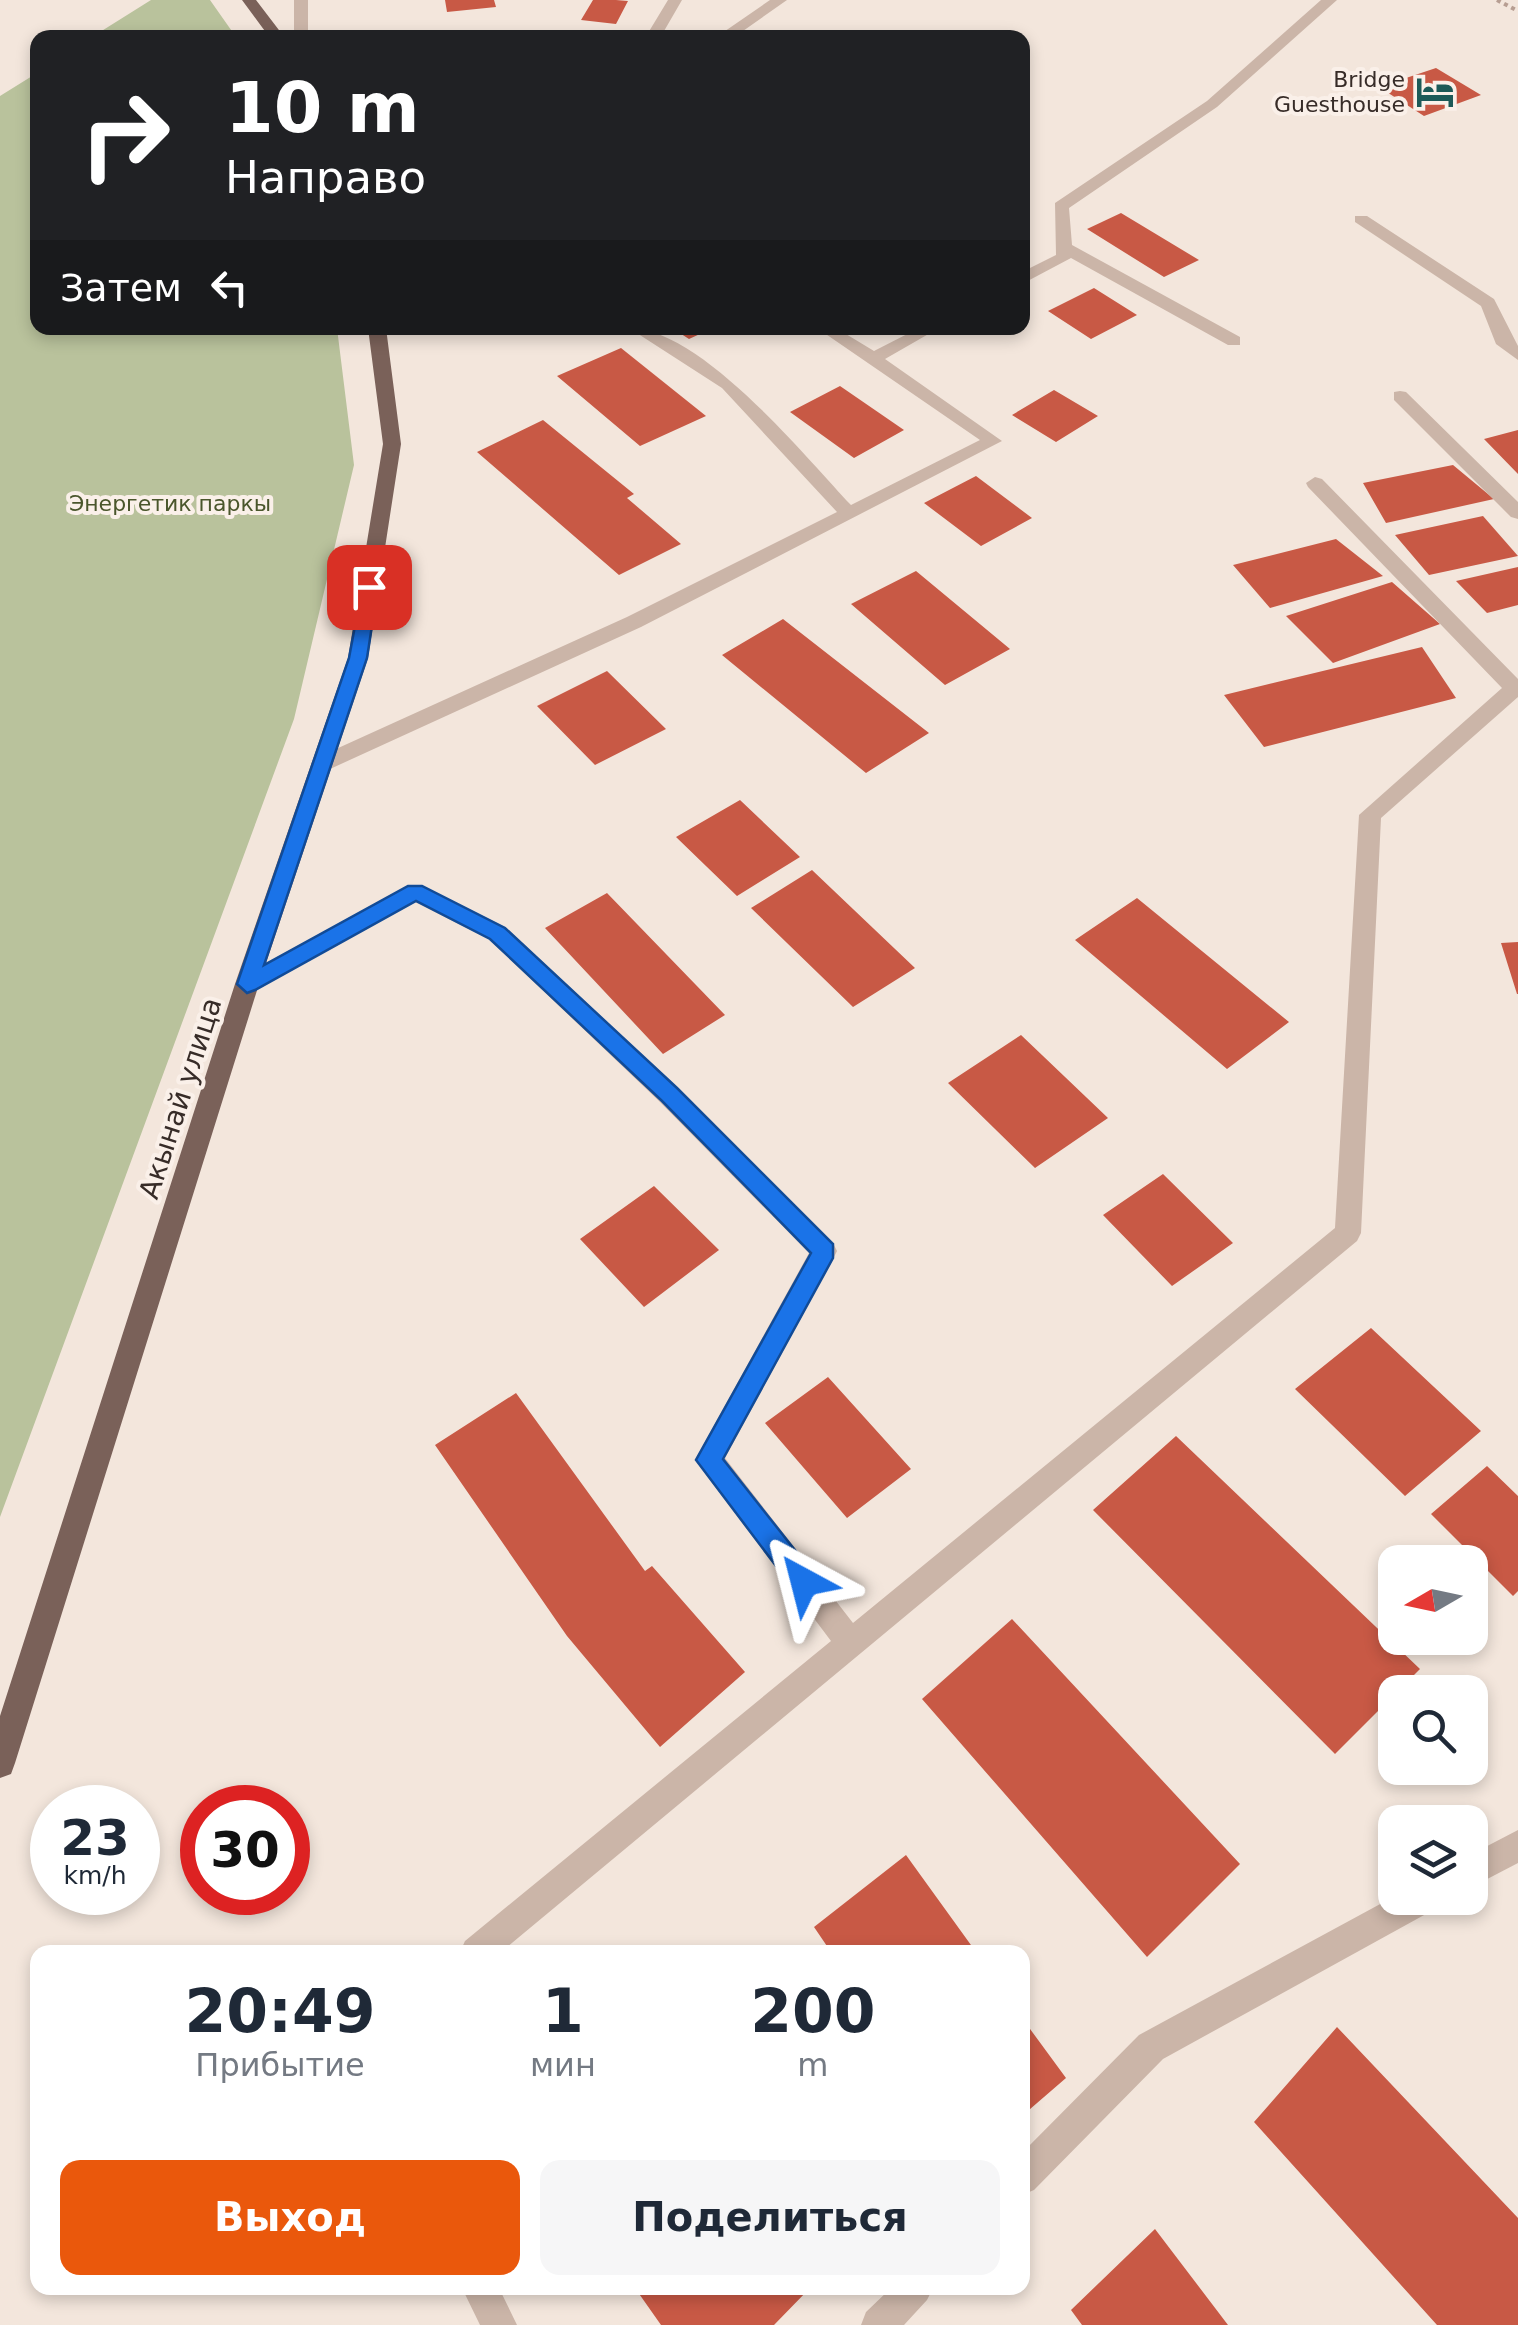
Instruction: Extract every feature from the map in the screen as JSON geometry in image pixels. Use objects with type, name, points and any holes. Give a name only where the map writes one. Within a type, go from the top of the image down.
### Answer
[{"type":"main road","points":[[249,0],[272,30]]},
{"type":"main road","name":"Акынай улица","points":[[0,1762],[247,984],[358,658],[392,444],[378,335]]},
{"type":"street","points":[[301,30],[302,0]]},
{"type":"street","points":[[657,30],[675,0]]},
{"type":"street","points":[[734,30],[780,0]]},
{"type":"street","points":[[1030,275],[1064,257],[1061,206],[1212,104],[1330,0]]},
{"type":"street","points":[[1361,219],[1488,304],[1505,344],[1518,355]]},
{"type":"street","points":[[1062,247],[1234,341]]},
{"type":"street","points":[[648,335],[728,384],[849,514]]},
{"type":"street","points":[[322,764],[634,622],[992,441],[836,335]]},
{"type":"street","points":[[873,358],[917,335]]},
{"type":"street","points":[[1400,396],[1518,513]]},
{"type":"street","points":[[484,1945],[1348,1233],[1370,814],[1516,687],[1315,482]]},
{"type":"street","points":[[247,984],[415,892],[497,933],[670,1095],[824,1251],[709,1460],[851,1643]]},
{"type":"street","points":[[1488,1862],[1518,1846]]},
{"type":"street","points":[[1030,2170],[1151,2048],[1393,1915]]},
{"type":"street","points":[[484,2295],[499,2325]]},
{"type":"street","points":[[878,2325],[908,2295]]},
{"type":"path","points":[[1497,0],[1518,11]]},
{"type":"green space","points":[[151,0],[210,0],[231,30],[103,30]]},
{"type":"green space","name":"Энергетик паркы","points":[[30,77],[30,335],[338,335],[354,465],[294,719],[0,1517],[0,96]]},
{"type":"building","points":[[445,0],[494,0],[496,7],[447,12]]},
{"type":"building","points":[[593,0],[628,1],[616,24],[581,20]]},
{"type":"building","points":[[1436,68],[1481,95],[1424,116],[1379,87]]},
{"type":"building","points":[[1121,213],[1199,260],[1164,277],[1087,229]]},
{"type":"building","points":[[1094,288],[1137,315],[1091,339],[1048,311]]},
{"type":"building","points":[[621,348],[706,416],[640,446],[557,376]]},
{"type":"building","points":[[840,386],[904,430],[854,458],[790,412]]},
{"type":"building","points":[[1054,390],[1098,416],[1056,442],[1012,415]]},
{"type":"building","points":[[543,420],[634,494],[627,498],[681,544],[619,575],[477,452]]},
{"type":"building","points":[[1518,430],[1518,474],[1484,439]]},
{"type":"building","points":[[1453,465],[1494,499],[1386,523],[1363,483]]},
{"type":"building","points":[[976,476],[1032,518],[981,546],[924,503]]},
{"type":"building","points":[[1483,516],[1518,556],[1429,575],[1395,535]]},
{"type":"building","points":[[1336,539],[1383,576],[1270,608],[1233,565]]},
{"type":"building","points":[[1518,567],[1518,605],[1487,613],[1456,581]]},
{"type":"building","points":[[916,571],[1010,649],[945,685],[851,604]]},
{"type":"building","points":[[1392,582],[1440,624],[1333,663],[1286,616]]},
{"type":"building","points":[[783,619],[929,733],[866,773],[722,655]]},
{"type":"building","points":[[1422,647],[1456,698],[1264,747],[1224,695]]},
{"type":"building","points":[[607,671],[666,729],[595,765],[537,706]]},
{"type":"building","points":[[740,800],[800,857],[737,896],[676,837]]},
{"type":"building","points":[[812,870],[915,968],[853,1007],[751,908]]},
{"type":"building","points":[[607,893],[725,1015],[663,1054],[545,928]]},
{"type":"building","points":[[1137,898],[1289,1022],[1227,1069],[1075,940]]},
{"type":"building","points":[[1518,942],[1518,994],[1517,994],[1501,943]]},
{"type":"building","points":[[1021,1035],[1108,1118],[1035,1168],[948,1083]]},
{"type":"building","points":[[1163,1174],[1233,1243],[1172,1286],[1103,1215]]},
{"type":"building","points":[[654,1186],[719,1250],[644,1307],[580,1239]]},
{"type":"building","points":[[1371,1328],[1481,1431],[1405,1496],[1295,1389]]},
{"type":"building","points":[[828,1377],[911,1469],[847,1518],[765,1423]]},
{"type":"building","points":[[516,1393],[645,1571],[652,1566],[745,1672],[660,1747],[567,1636],[435,1445]]},
{"type":"building","points":[[1176,1436],[1378,1629],[1378,1655],[1405,1655],[1420,1669],[1414,1675],[1378,1675],[1378,1711],[1335,1754],[1093,1510]]},
{"type":"building","points":[[1487,1466],[1518,1496],[1518,1591],[1513,1596],[1488,1571],[1488,1545],[1462,1545],[1431,1514]]},
{"type":"building","points":[[1012,1619],[1240,1864],[1147,1957],[922,1699]]},
{"type":"building","points":[[906,1855],[971,1945],[826,1945],[814,1927]]},
{"type":"building","points":[[1337,2027],[1518,2218],[1518,2325],[1437,2325],[1254,2122]]},
{"type":"building","points":[[1030,2029],[1066,2078],[1030,2109]]},
{"type":"building","points":[[1155,2229],[1228,2325],[1082,2325],[1071,2310]]},
{"type":"building","points":[[640,2295],[803,2295],[774,2325],[661,2325]]},
{"type":"place","name":"Bridge Guesthouse","points":[[1435,92]]},
{"type":"route","points":[[369,587],[358,658],[247,984],[415,892],[497,933],[670,1095],[824,1251],[709,1460],[804,1582]]}]
